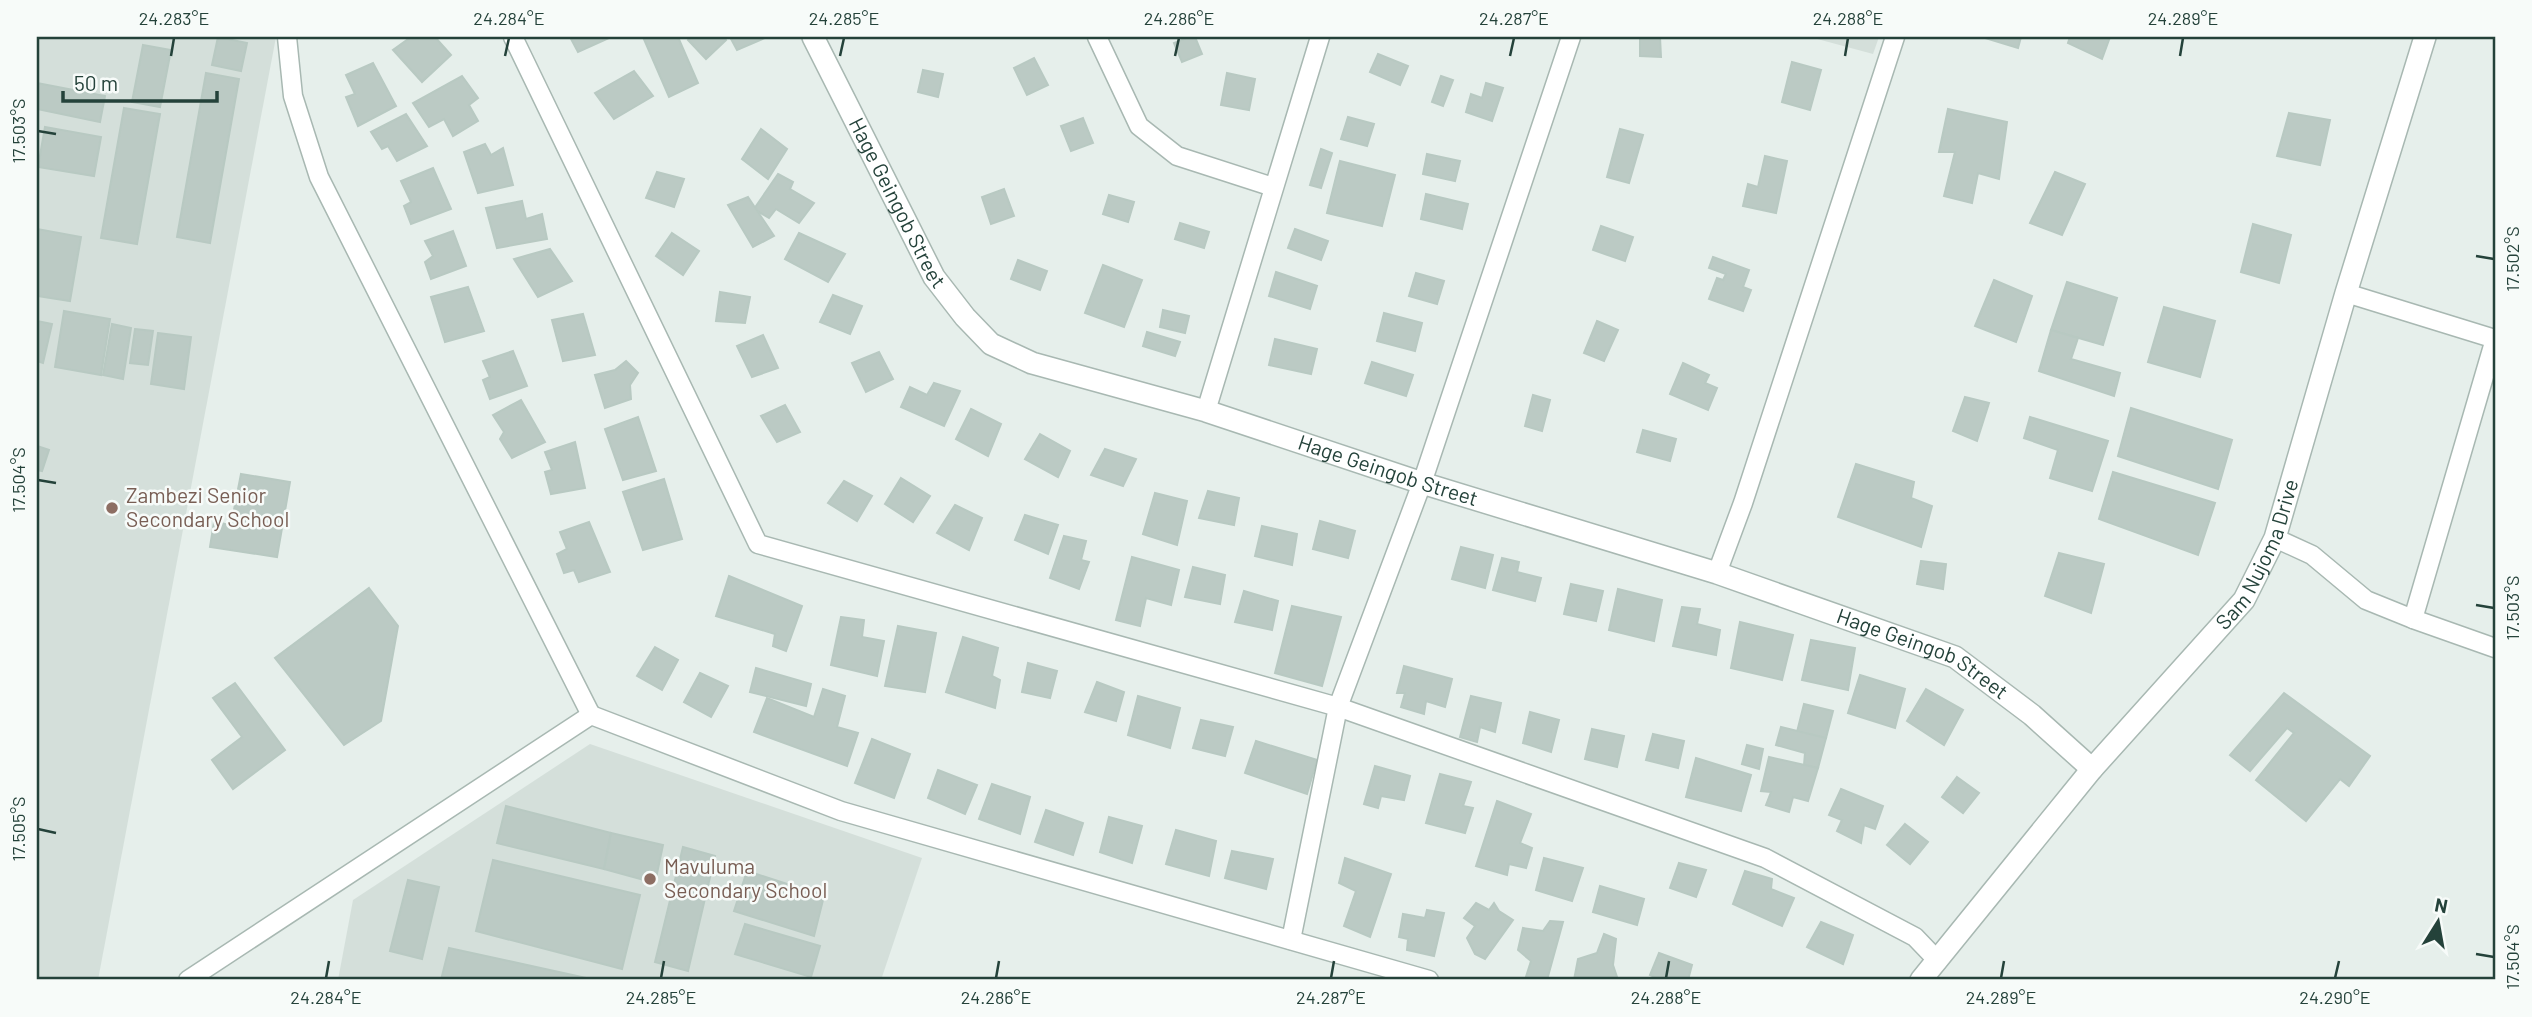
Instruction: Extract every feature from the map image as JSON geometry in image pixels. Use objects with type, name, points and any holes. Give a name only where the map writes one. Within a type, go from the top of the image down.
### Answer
[{"type":"street","points":[[288,37],[293,96],[319,177],[591,715],[841,811],[1429,980]]},
{"type":"street","points":[[513,37],[758,544],[1338,706],[1765,858],[1915,937],[1938,961]]},
{"type":"street","name":"Hage Geingob Street","points":[[813,37],[934,277],[965,317],[991,344],[1032,363],[1206,411],[1422,483],[1717,573],[1955,657],[2032,715],[2092,769]]},
{"type":"street","points":[[1097,37],[1139,126],[1177,156],[1273,187]]},
{"type":"street","points":[[1206,411],[1320,37]]},
{"type":"street","points":[[1291,940],[1338,706],[1422,483],[1571,37]]},
{"type":"street","points":[[1717,573],[1743,503],[1895,37]]},
{"type":"street","name":"Sam Nujoma Drive","points":[[1921,980],[2092,769],[2244,600],[2275,538],[2346,293],[2425,37]]},
{"type":"street","points":[[2346,293],[2495,339],[2413,619]]},
{"type":"street","points":[[2275,538],[2312,555],[2366,600],[2495,648]]},
{"type":"street","points":[[188,980],[591,715]]},
{"type":"shaded area","name":"Zambezi Senior Secondary School","points":[[37,37],[276,37],[98,980],[37,980]]},
{"type":"shaded area","points":[[1810,37],[1879,37],[1873,54]]},
{"type":"shaded area","name":"Mavuluma Secondary School","points":[[590,744],[922,858],[881,980],[338,980],[353,900]]},
{"type":"building","points":[[218,37],[247,43],[241,71],[212,65]]},
{"type":"building","points":[[411,37],[435,37],[451,55],[422,82],[393,50]]},
{"type":"building","points":[[570,37],[611,37],[578,52]]},
{"type":"building","points":[[643,37],[678,37],[698,83],[669,97]]},
{"type":"building","points":[[691,37],[724,37],[726,40],[706,59],[688,40]]},
{"type":"building","points":[[730,37],[767,37],[737,50]]},
{"type":"building","points":[[1195,37],[1202,54],[1182,62],[1174,43]]},
{"type":"building","points":[[1640,37],[1660,37],[1661,57],[1640,56]]},
{"type":"building","points":[[1982,37],[2021,37],[2018,48]]},
{"type":"building","points":[[2070,37],[2110,37],[2102,59],[2068,43]]},
{"type":"building","points":[[143,45],[171,50],[160,107],[132,102]]},
{"type":"building","points":[[1378,54],[1408,66],[1400,85],[1370,72]]},
{"type":"building","points":[[1034,58],[1048,85],[1027,95],[1014,68]]},
{"type":"building","points":[[1792,62],[1821,70],[1810,110],[1782,102]]},
{"type":"building","points":[[373,63],[396,106],[358,126],[346,97],[355,94],[346,75]]},
{"type":"building","points":[[923,70],[943,74],[938,97],[918,92]]},
{"type":"building","points":[[634,71],[653,96],[614,119],[595,93]]},
{"type":"building","points":[[206,73],[239,79],[210,243],[177,237]]},
{"type":"building","points":[[1227,73],[1255,79],[1249,110],[1221,105]]},
{"type":"building","points":[[462,76],[478,98],[469,105],[478,121],[453,136],[444,119],[429,127],[413,103]]},
{"type":"building","points":[[1441,76],[1453,80],[1443,106],[1432,102]]},
{"type":"building","points":[[37,83],[105,96],[100,122],[37,109]]},
{"type":"building","points":[[1486,83],[1503,88],[1492,121],[1466,112],[1471,94],[1482,98]]},
{"type":"building","points":[[124,108],[160,114],[137,244],[101,238]]},
{"type":"building","points":[[1948,109],[2007,122],[1999,179],[1978,173],[1972,203],[1944,196],[1955,152],[1939,152]]},
{"type":"building","points":[[2289,113],[2330,120],[2320,165],[2277,156]]},
{"type":"building","points":[[406,114],[427,146],[397,161],[388,146],[382,149],[371,132]]},
{"type":"building","points":[[1348,117],[1374,124],[1367,146],[1341,139]]},
{"type":"building","points":[[1083,118],[1093,143],[1071,151],[1061,126]]},
{"type":"building","points":[[45,127],[101,137],[94,176],[38,167]]},
{"type":"building","points":[[761,129],[787,149],[768,179],[742,159]]},
{"type":"building","points":[[1620,129],[1643,135],[1629,183],[1607,177]]},
{"type":"building","points":[[485,144],[491,155],[503,148],[513,185],[478,193],[464,152]]},
{"type":"building","points":[[1321,149],[1332,153],[1321,188],[1310,185]]},
{"type":"building","points":[[1427,154],[1460,161],[1455,181],[1423,174]]},
{"type":"building","points":[[1765,156],[1787,161],[1776,213],[1743,206],[1748,184],[1758,187]]},
{"type":"building","points":[[1340,161],[1395,175],[1382,226],[1327,213]]},
{"type":"building","points":[[433,168],[451,209],[411,224],[404,206],[411,202],[401,181]]},
{"type":"building","points":[[657,172],[684,179],[674,207],[646,198]]},
{"type":"building","points":[[2055,172],[2085,184],[2062,235],[2030,223]]},
{"type":"building","points":[[778,174],[793,182],[790,189],[814,203],[799,223],[776,209],[769,218],[754,209]]},
{"type":"building","points":[[1004,189],[1014,216],[991,224],[982,197]]},
{"type":"building","points":[[1426,194],[1468,204],[1462,229],[1421,219]]},
{"type":"building","points":[[1109,195],[1134,202],[1128,222],[1103,214]]},
{"type":"building","points":[[748,197],[774,236],[753,247],[728,205]]},
{"type":"building","points":[[522,201],[526,219],[542,214],[547,239],[497,248],[486,208]]},
{"type":"building","points":[[1180,223],[1209,232],[1204,248],[1175,239]]},
{"type":"building","points":[[2253,224],[2291,235],[2279,283],[2241,272]]},
{"type":"building","points":[[1601,226],[1633,237],[1625,261],[1593,250]]},
{"type":"building","points":[[37,229],[81,237],[70,301],[37,296]]},
{"type":"building","points":[[1295,229],[1328,241],[1321,260],[1288,248]]},
{"type":"building","points":[[453,231],[466,266],[431,279],[425,262],[433,256],[425,241]]},
{"type":"building","points":[[672,233],[699,251],[683,275],[656,256]]},
{"type":"building","points":[[799,233],[845,254],[828,282],[785,259]]},
{"type":"building","points":[[550,249],[572,281],[538,297],[514,259]]},
{"type":"building","points":[[1713,257],[1749,270],[1743,287],[1751,290],[1743,311],[1709,299],[1717,278],[1723,280],[1726,274],[1709,268]]},
{"type":"building","points":[[1018,260],[1047,271],[1040,290],[1011,279]]},
{"type":"building","points":[[1103,265],[1142,280],[1124,327],[1085,313]]},
{"type":"building","points":[[1276,272],[1317,286],[1310,309],[1269,296]]},
{"type":"building","points":[[1416,273],[1444,281],[1437,304],[1409,296]]},
{"type":"building","points":[[1994,280],[2032,296],[2016,342],[1975,326]]},
{"type":"building","points":[[2067,282],[2117,298],[2103,345],[2051,330]]},
{"type":"building","points":[[468,287],[484,331],[445,342],[431,297]]},
{"type":"building","points":[[720,292],[750,297],[745,323],[716,321]]},
{"type":"building","points":[[833,295],[862,306],[850,334],[820,322]]},
{"type":"building","points":[[2164,307],[2215,321],[2200,377],[2148,362]]},
{"type":"building","points":[[1163,310],[1189,316],[1185,333],[1160,327]]},
{"type":"building","points":[[64,311],[110,319],[101,375],[55,367]]},
{"type":"building","points":[[1384,313],[1422,323],[1415,351],[1377,341]]},
{"type":"building","points":[[583,314],[595,355],[563,361],[552,320]]},
{"type":"building","points":[[37,321],[52,324],[43,363],[37,361]]},
{"type":"building","points":[[1597,321],[1618,330],[1604,361],[1584,353]]},
{"type":"building","points":[[112,324],[131,328],[123,379],[103,375]]},
{"type":"building","points":[[135,329],[153,331],[148,365],[130,363]]},
{"type":"building","points":[[2051,330],[2078,338],[2071,359],[2120,373],[2114,396],[2039,371]]},
{"type":"building","points":[[1147,332],[1180,342],[1175,356],[1143,346]]},
{"type":"building","points":[[158,333],[191,337],[184,389],[151,384]]},
{"type":"building","points":[[763,335],[778,368],[752,377],[737,346]]},
{"type":"building","points":[[1275,339],[1317,349],[1311,374],[1269,365]]},
{"type":"building","points":[[513,351],[527,386],[490,399],[483,380],[490,377],[483,361]]},
{"type":"building","points":[[879,352],[893,379],[866,392],[852,363]]},
{"type":"building","points":[[626,361],[638,373],[630,385],[631,399],[605,408],[595,375],[615,370]]},
{"type":"building","points":[[1372,362],[1413,375],[1406,396],[1365,383]]},
{"type":"building","points":[[1683,363],[1709,375],[1705,383],[1717,388],[1708,410],[1670,394]]},
{"type":"building","points":[[934,383],[960,391],[944,426],[901,407],[910,387],[927,395]]},
{"type":"building","points":[[1533,395],[1550,400],[1542,431],[1525,426]]},
{"type":"building","points":[[1965,397],[1989,403],[1977,441],[1953,431]]},
{"type":"building","points":[[521,400],[545,442],[512,458],[500,439],[504,432],[493,415]]},
{"type":"building","points":[[785,405],[800,432],[777,442],[761,416]]},
{"type":"building","points":[[2131,408],[2232,440],[2218,489],[2118,456]]},
{"type":"building","points":[[971,409],[1001,424],[988,456],[956,439]]},
{"type":"building","points":[[638,417],[656,471],[623,480],[605,429]]},
{"type":"building","points":[[2030,417],[2108,441],[2092,491],[2050,478],[2058,450],[2024,438]]},
{"type":"building","points":[[1643,430],[1676,439],[1670,461],[1637,452]]},
{"type":"building","points":[[1040,434],[1070,451],[1058,477],[1025,459]]},
{"type":"building","points":[[575,442],[585,488],[551,494],[545,472],[552,470],[545,452]]},
{"type":"building","points":[[37,446],[49,450],[42,471],[37,470]]},
{"type":"building","points":[[1105,449],[1136,459],[1123,486],[1091,475]]},
{"type":"building","points":[[1856,464],[1914,482],[1911,498],[1932,506],[1921,547],[1838,517]]},
{"type":"building","points":[[2113,472],[2215,503],[2198,555],[2099,519]]},
{"type":"building","points":[[241,474],[290,482],[277,557],[210,547],[214,522],[231,525]]},
{"type":"building","points":[[901,478],[930,496],[913,522],[885,504]]},
{"type":"building","points":[[664,479],[682,539],[643,550],[623,492]]},
{"type":"building","points":[[844,481],[872,496],[857,521],[828,503]]},
{"type":"building","points":[[1208,491],[1239,498],[1234,525],[1199,518]]},
{"type":"building","points":[[1155,493],[1187,501],[1177,545],[1143,534]]},
{"type":"building","points":[[955,505],[982,518],[969,550],[937,533]]},
{"type":"building","points":[[1025,515],[1058,525],[1048,554],[1015,540]]},
{"type":"building","points":[[1320,521],[1355,531],[1348,558],[1313,549]]},
{"type":"building","points":[[589,522],[610,572],[579,582],[574,570],[564,573],[557,554],[567,549],[560,532]]},
{"type":"building","points":[[1262,526],[1297,534],[1292,565],[1255,556]]},
{"type":"building","points":[[1064,536],[1086,541],[1081,560],[1089,562],[1079,589],[1050,578]]},
{"type":"building","points":[[1461,547],[1493,555],[1485,588],[1452,579]]},
{"type":"building","points":[[2059,553],[2104,564],[2091,613],[2045,596]]},
{"type":"building","points":[[1132,557],[1179,570],[1171,605],[1146,598],[1140,626],[1116,620]]},
{"type":"building","points":[[1502,558],[1519,562],[1517,572],[1541,578],[1535,601],[1493,590]]},
{"type":"building","points":[[1921,561],[1946,564],[1943,589],[1917,584]]},
{"type":"building","points":[[1193,567],[1225,575],[1220,604],[1185,597]]},
{"type":"building","points":[[729,576],[802,606],[786,651],[773,646],[775,634],[716,616]]},
{"type":"building","points":[[1571,584],[1603,591],[1596,621],[1564,614]]},
{"type":"building","points":[[369,588],[398,626],[381,721],[344,745],[275,658]]},
{"type":"building","points":[[1618,589],[1662,600],[1654,641],[1609,630]]},
{"type":"building","points":[[1244,591],[1278,601],[1272,630],[1235,622]]},
{"type":"building","points":[[1292,606],[1341,617],[1322,686],[1275,673]]},
{"type":"building","points":[[1682,607],[1700,609],[1697,624],[1720,630],[1716,655],[1673,646]]},
{"type":"building","points":[[841,617],[864,620],[862,637],[884,641],[877,676],[831,665]]},
{"type":"building","points":[[1740,622],[1793,635],[1782,680],[1731,668]]},
{"type":"building","points":[[898,626],[936,633],[925,692],[885,686]]},
{"type":"building","points":[[963,637],[998,648],[992,676],[1000,680],[995,708],[946,692]]},
{"type":"building","points":[[1811,640],[1855,648],[1848,690],[1802,680]]},
{"type":"building","points":[[655,647],[678,660],[662,690],[637,676]]},
{"type":"building","points":[[1028,663],[1057,671],[1050,698],[1022,692]]},
{"type":"building","points":[[1404,666],[1452,679],[1445,707],[1426,701],[1424,714],[1401,707],[1405,693],[1397,693]]},
{"type":"building","points":[[756,668],[811,684],[806,706],[750,692]]},
{"type":"building","points":[[700,673],[728,686],[711,717],[684,702]]},
{"type":"building","points":[[1860,675],[1905,689],[1895,728],[1848,713]]},
{"type":"building","points":[[1097,682],[1124,692],[1116,721],[1085,712]]},
{"type":"building","points":[[235,683],[285,750],[233,789],[212,760],[242,737],[213,698]]},
{"type":"building","points":[[823,689],[845,696],[837,727],[858,733],[847,766],[754,732],[767,698],[814,717]]},
{"type":"building","points":[[1926,689],[1963,710],[1944,745],[1907,721]]},
{"type":"building","points":[[2284,693],[2370,756],[2349,786],[2340,779],[2306,821],[2256,780],[2294,733],[2287,728],[2250,771],[2230,755]]},
{"type":"building","points":[[1138,696],[1180,708],[1170,748],[1128,735]]},
{"type":"building","points":[[1471,696],[1501,703],[1495,732],[1480,727],[1477,742],[1460,737]]},
{"type":"building","points":[[1804,704],[1833,711],[1826,738],[1797,732]]},
{"type":"building","points":[[1530,712],[1559,720],[1551,752],[1523,743]]},
{"type":"building","points":[[1201,720],[1233,727],[1225,756],[1193,748]]},
{"type":"building","points":[[1781,727],[1826,738],[1818,768],[1804,765],[1805,753],[1776,745]]},
{"type":"building","points":[[1592,729],[1624,736],[1617,767],[1585,759]]},
{"type":"building","points":[[1653,734],[1684,741],[1678,768],[1646,760]]},
{"type":"building","points":[[872,739],[910,754],[894,798],[855,783]]},
{"type":"building","points":[[1256,741],[1317,760],[1307,794],[1245,773]]},
{"type":"building","points":[[1747,745],[1763,749],[1759,769],[1742,764]]},
{"type":"building","points":[[1769,757],[1818,768],[1808,801],[1793,797],[1789,812],[1766,805],[1771,792],[1761,791]]},
{"type":"building","points":[[1696,758],[1751,775],[1741,811],[1686,797]]},
{"type":"building","points":[[1375,766],[1410,776],[1404,800],[1381,796],[1378,808],[1364,804]]},
{"type":"building","points":[[938,770],[977,785],[965,814],[928,798]]},
{"type":"building","points":[[1440,774],[1471,782],[1463,806],[1473,808],[1465,833],[1426,823]]},
{"type":"building","points":[[1957,777],[1979,793],[1963,813],[1942,797]]},
{"type":"building","points":[[992,784],[1030,797],[1020,834],[979,819]]},
{"type":"building","points":[[1841,789],[1883,806],[1875,829],[1864,825],[1861,843],[1837,831],[1842,820],[1829,815]]},
{"type":"building","points":[[1497,801],[1531,814],[1520,843],[1532,848],[1526,868],[1509,864],[1507,875],[1476,866]]},
{"type":"building","points":[[506,806],[611,833],[604,869],[497,843]]},
{"type":"building","points":[[1046,810],[1083,823],[1073,855],[1035,842]]},
{"type":"building","points":[[1109,817],[1142,826],[1132,863],[1100,852]]},
{"type":"building","points":[[1905,824],[1928,842],[1910,864],[1887,845]]},
{"type":"building","points":[[1176,830],[1216,841],[1209,876],[1166,864]]},
{"type":"building","points":[[611,833],[663,845],[655,883],[604,869]]},
{"type":"building","points":[[683,847],[715,856],[688,971],[655,962]]},
{"type":"building","points":[[1232,851],[1273,859],[1266,889],[1225,878]]},
{"type":"building","points":[[1345,858],[1391,874],[1370,937],[1344,926],[1356,891],[1339,883]]},
{"type":"building","points":[[1544,858],[1583,868],[1572,901],[1536,890]]},
{"type":"building","points":[[493,860],[640,895],[622,969],[476,931]]},
{"type":"building","points":[[1679,863],[1706,870],[1696,897],[1670,888]]},
{"type":"building","points":[[747,871],[824,896],[814,936],[734,911]]},
{"type":"building","points":[[1745,871],[1772,879],[1771,889],[1794,898],[1782,926],[1733,904]]},
{"type":"building","points":[[408,880],[439,887],[422,959],[390,951]]},
{"type":"building","points":[[1600,886],[1644,899],[1637,925],[1593,912]]},
{"type":"building","points":[[1476,903],[1489,910],[1494,903],[1499,911],[1513,920],[1485,959],[1475,954],[1467,938],[1475,926],[1464,918]]},
{"type":"building","points":[[1427,910],[1444,913],[1434,956],[1407,950],[1408,939],[1399,937],[1403,914],[1425,918]]},
{"type":"building","points":[[1550,921],[1563,922],[1547,980],[1525,980],[1531,961],[1518,950],[1523,928],[1543,931]]},
{"type":"building","points":[[1821,922],[1853,935],[1843,964],[1807,947]]},
{"type":"building","points":[[745,924],[820,946],[811,977],[735,954]]},
{"type":"building","points":[[1604,934],[1616,939],[1613,965],[1618,980],[1574,980],[1578,959],[1597,953]]},
{"type":"building","points":[[449,948],[591,979],[591,980],[441,980]]},
{"type":"building","points":[[1659,953],[1692,965],[1688,980],[1661,980],[1650,975]]},
{"type":"place","name":"Zambezi Senior Secondary School","points":[[112,508]]},
{"type":"place","name":"Mavuluma Secondary School","points":[[650,879]]}]
